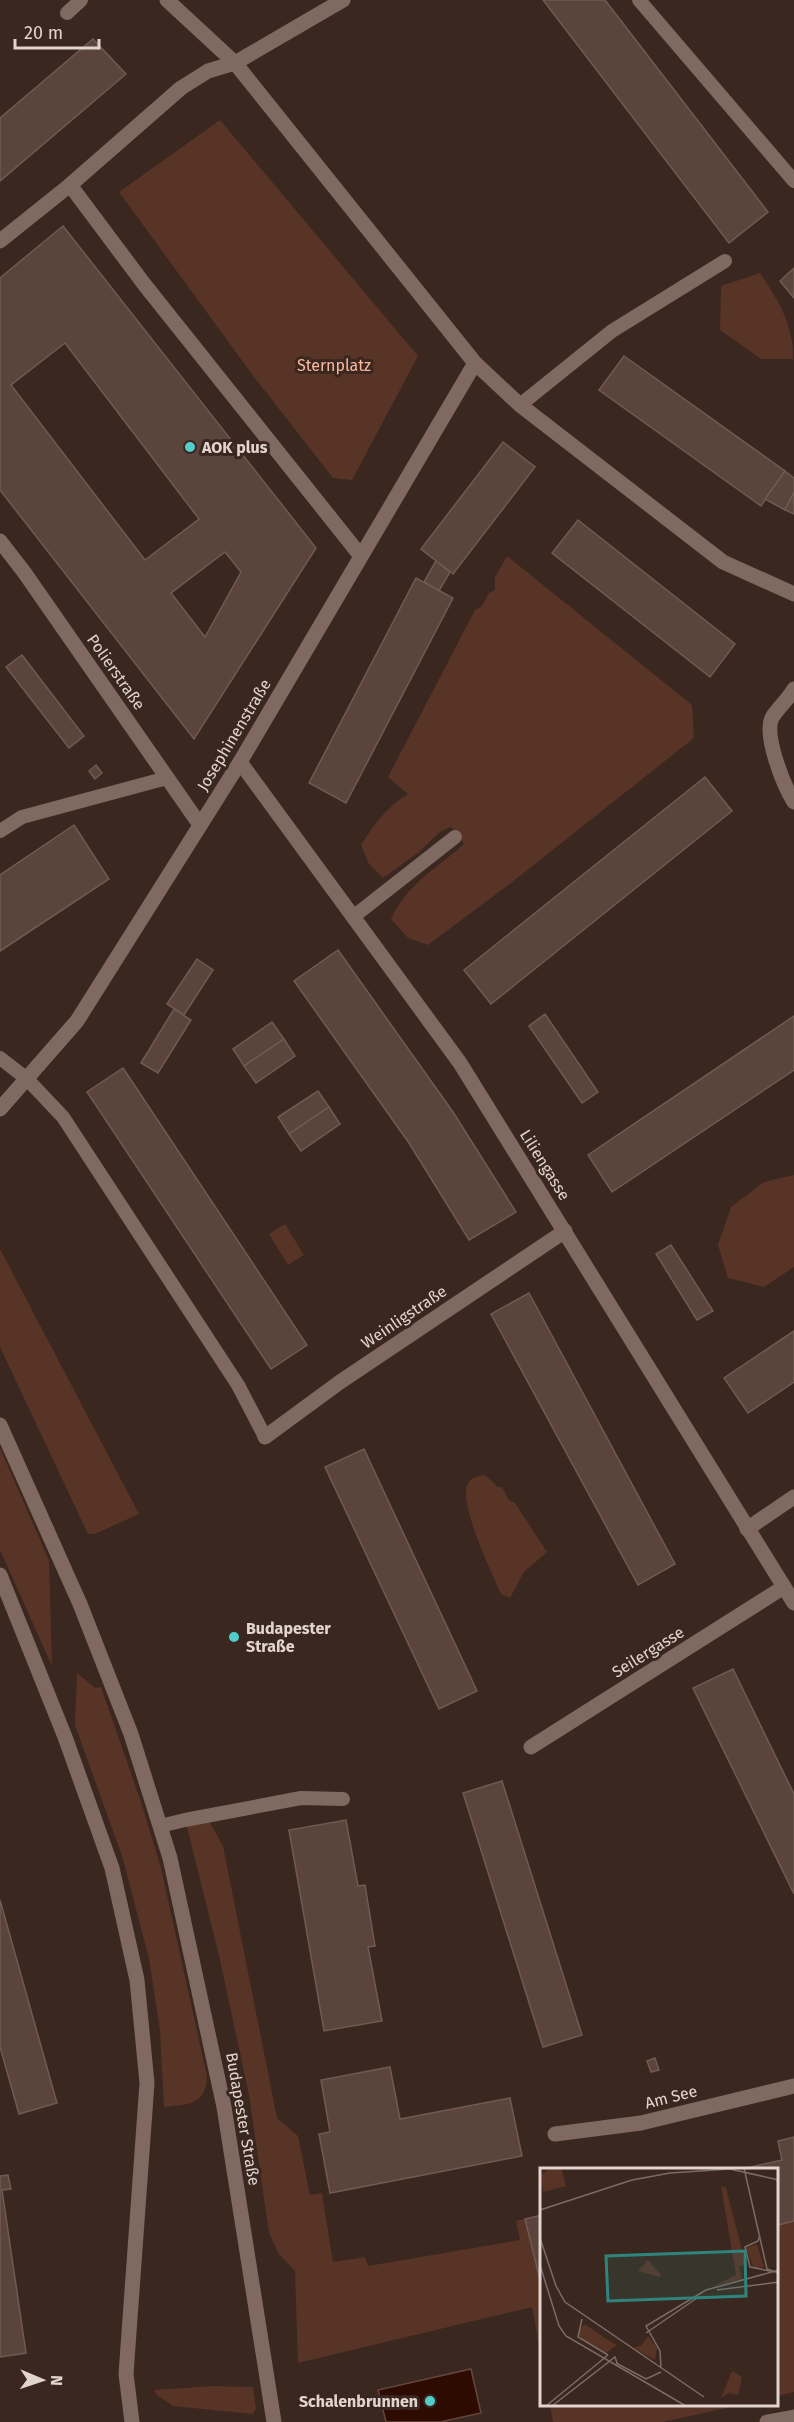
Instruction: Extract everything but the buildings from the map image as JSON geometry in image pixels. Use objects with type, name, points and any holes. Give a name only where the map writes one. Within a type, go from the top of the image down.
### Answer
[{"type":"street","points":[[167,0],[235,63],[475,363],[520,405],[723,562],[794,594]]},
{"type":"street","points":[[0,241],[70,185],[181,88],[208,71],[235,63],[343,0]]},
{"type":"street","points":[[70,185],[144,284],[360,555]]},
{"type":"street","name":"Josephinenstraße","points":[[0,1109],[76,1022],[240,762],[475,363]]},
{"type":"street","name":"Polierstraße","points":[[0,541],[200,825]]},
{"type":"street","points":[[794,689],[788,700],[772,717],[770,740],[794,802]]},
{"type":"street","name":"Liliengasse","points":[[240,762],[460,1063],[794,1603]]},
{"type":"street","name":"Weinligstraße","points":[[265,1437],[340,1382],[565,1231]]},
{"type":"street","name":"Budapester Straße","points":[[0,1425],[80,1604],[130,1734],[170,1858],[224,2107],[274,2422]]},
{"type":"street","points":[[747,1529],[794,1497]]},
{"type":"street","points":[[0,1575],[65,1737],[112,1868],[137,1980],[147,2083],[126,2374],[132,2422]]},
{"type":"street","name":"Seilergasse","points":[[531,1747],[784,1587]]},
{"type":"street","name":"Am See","points":[[555,2134],[642,2123],[794,2086]]},
{"type":"street","points":[[767,2422],[794,2417]]},
{"type":"lane","points":[[67,13],[81,0]]},
{"type":"lane","points":[[639,0],[794,181]]},
{"type":"lane","points":[[520,405],[612,331],[725,261]]},
{"type":"lane","points":[[0,831],[22,817],[167,778]]},
{"type":"lane","points":[[353,917],[455,837]]},
{"type":"lane","points":[[0,1058],[27,1079],[69,1127],[238,1385],[265,1437]]},
{"type":"lane","points":[[160,1826],[301,1798],[344,1799]]},
{"type":"green space","name":"Sternplatz","points":[[220,120],[418,356],[352,480],[333,478],[254,377],[119,192]]},
{"type":"green space","points":[[760,273],[784,313],[791,335],[793,359],[761,359],[720,330],[721,286]]},
{"type":"green space","points":[[507,556],[692,705],[694,738],[511,883],[428,945],[408,938],[391,919],[414,886],[464,844],[456,831],[450,827],[440,832],[419,852],[383,878],[369,864],[361,845],[382,816],[408,794],[388,777],[475,610],[481,607],[489,593],[495,590],[495,577]]},
{"type":"green space","points":[[794,1175],[794,1267],[764,1287],[728,1278],[718,1245],[731,1207],[764,1182]]},
{"type":"green space","points":[[285,1224],[304,1255],[288,1265],[269,1234]]},
{"type":"green space","points":[[0,1249],[139,1514],[95,1534],[88,1534],[0,1347]]},
{"type":"green space","points":[[0,1448],[49,1560],[52,1666],[0,1550]]},
{"type":"green space","points":[[485,1475],[498,1487],[502,1487],[509,1500],[515,1503],[547,1552],[524,1572],[510,1598],[501,1594],[477,1537],[467,1505],[468,1483],[473,1478]]},
{"type":"green space","points":[[77,1673],[95,1688],[101,1687],[161,1868],[207,2076],[203,2093],[194,2102],[188,2104],[164,2107],[160,2031],[149,1959],[123,1859],[75,1725]]},
{"type":"green space","points":[[208,1819],[223,1846],[277,2118],[298,2136],[310,2195],[322,2193],[333,2262],[365,2257],[368,2266],[520,2240],[516,2221],[525,2219],[540,2279],[540,2350],[532,2307],[298,2363],[295,2271],[279,2254],[269,2233],[249,2095],[220,1960],[186,1823]]},
{"type":"green space","points":[[794,2221],[794,2392],[779,2396],[779,2225]]},
{"type":"green space","points":[[213,2386],[253,2387],[256,2408],[253,2414],[173,2406],[157,2395],[154,2390]]},
{"type":"green space","points":[[550,2407],[731,2407],[663,2422],[553,2422]]},
{"type":"shaded area","name":"Schalenbrunnen","points":[[471,2369],[481,2413],[440,2422],[386,2422],[378,2390]]},
{"type":"place","name":"AOK plus","points":[[190,447]]},
{"type":"place","name":"Budapester Straße","points":[[234,1637]]},
{"type":"place","name":"Schalenbrunnen","points":[[430,2401]]}]
